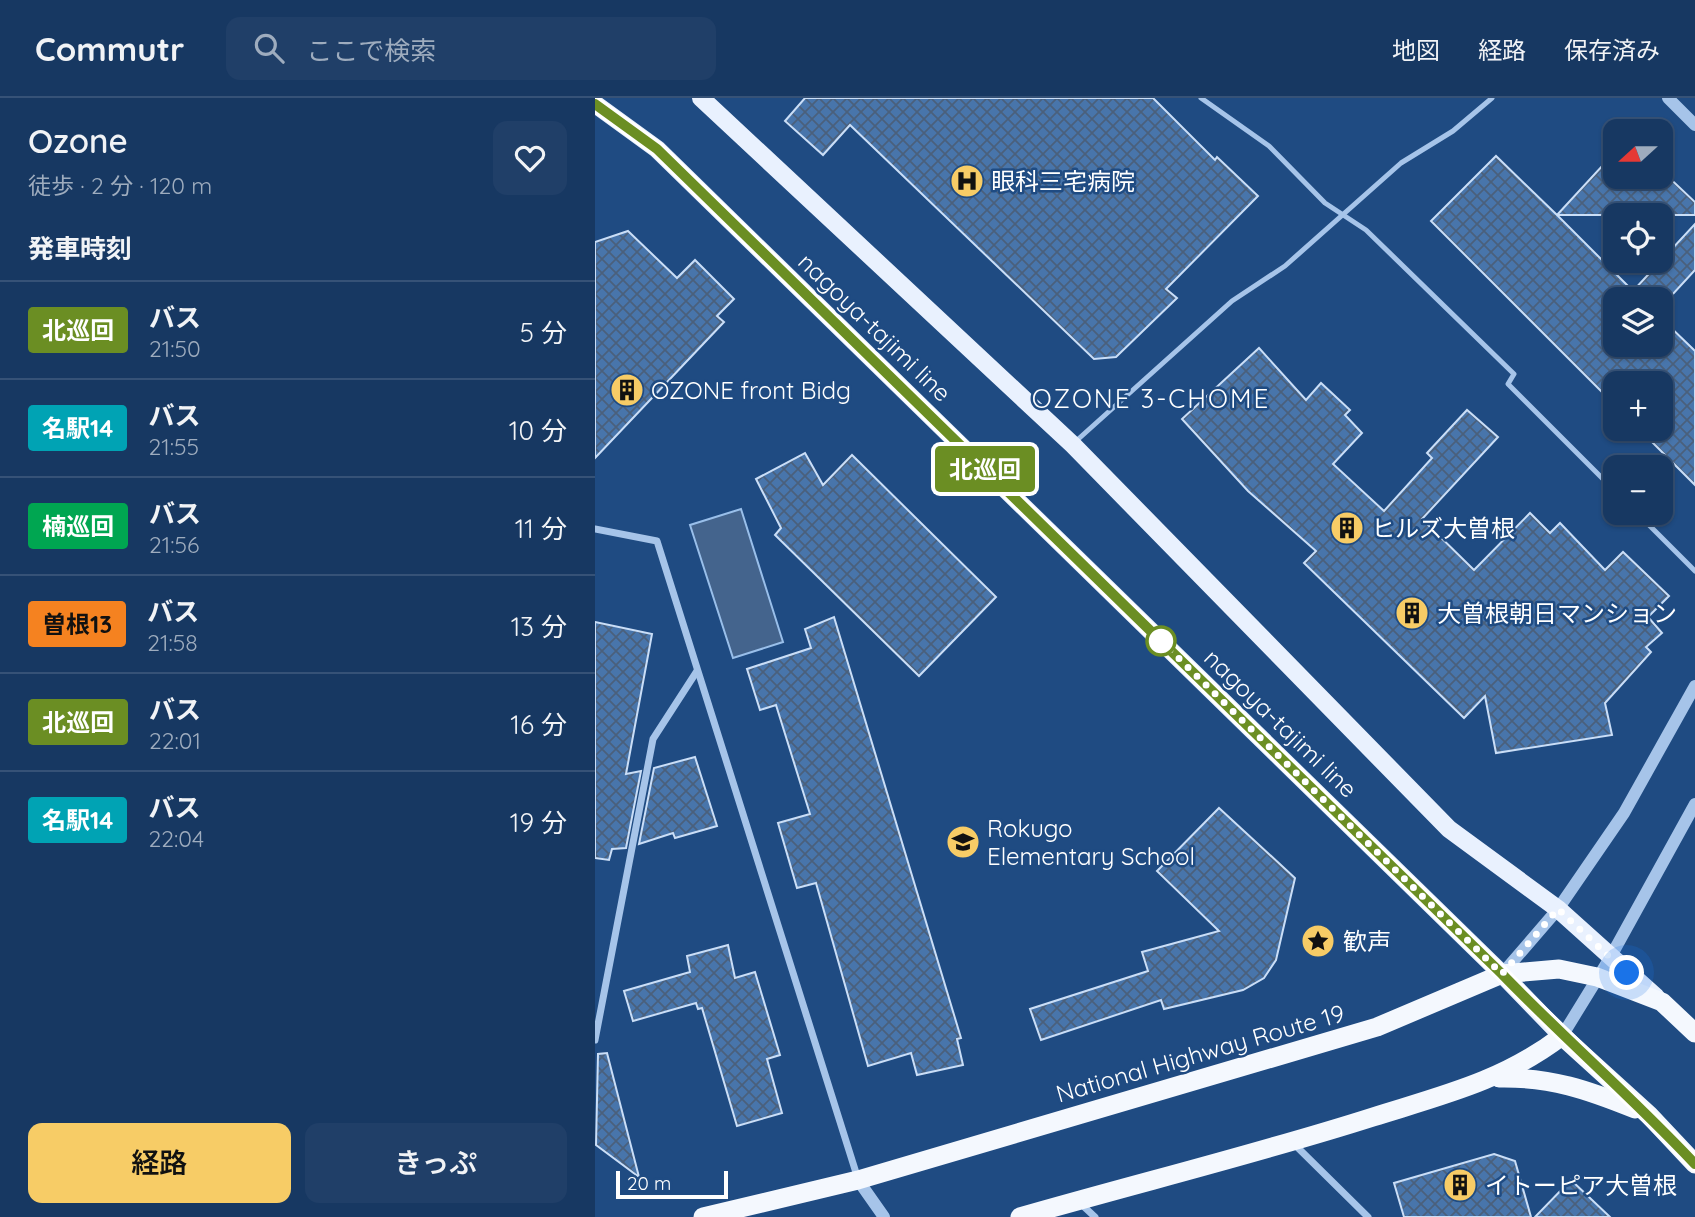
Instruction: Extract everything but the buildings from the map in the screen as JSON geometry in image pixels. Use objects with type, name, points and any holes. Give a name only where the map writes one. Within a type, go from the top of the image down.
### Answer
[{"type":"highway","name":"National Highway Route 19","points":[[703,1217],[858,1180],[1377,1027],[1502,974],[1559,969],[1597,977],[1662,1002],[1695,1033]]},
{"type":"highway","points":[[1020,1217],[1293,1143],[1494,1079],[1533,1058],[1562,1036],[1649,1115],[1695,1164]]},
{"type":"highway","points":[[1494,1079],[1536,1078],[1589,1090],[1649,1115]]},
{"type":"main road","name":"nagoya-tajimi line","points":[[701,98],[1073,445],[1449,829],[1558,909],[1662,1002]]},
{"type":"main road","name":"nagoya-tajimi line","points":[[595,104],[657,149],[1502,974],[1562,1036]]},
{"type":"street","points":[[1668,98],[1695,125]]},
{"type":"street","points":[[595,529],[657,541],[858,1180],[884,1217]]},
{"type":"street","points":[[595,1040],[653,739],[697,671]]},
{"type":"street","points":[[1502,974],[1558,909],[1624,813],[1695,686]]},
{"type":"street","points":[[1562,1036],[1610,958],[1695,804]]},
{"type":"street","points":[[1293,1143],[1368,1217]]},
{"type":"street","points":[[1077,1200],[1095,1217]]},
{"type":"lane","points":[[1201,98],[1269,146],[1325,203],[1366,230],[1514,374],[1508,384],[1603,479]]},
{"type":"lane","points":[[1073,445],[1232,301],[1285,266],[1401,163],[1453,131],[1492,98]]},
{"type":"lane","points":[[1649,525],[1695,571]]},
{"type":"water","points":[[741,509],[783,642],[733,658],[690,525]]},
{"type":"bus line","name":"北巡回","points":[[595,104],[657,149],[1502,974],[1562,1036],[1649,1115],[1695,1164]]},
{"type":"place","name":"眼科三宅病院","points":[[967,181]]},
{"type":"place","name":"OZONE front Bidg","points":[[627,390]]},
{"type":"place","name":"ヒルズ大曽根","points":[[1347,528]]},
{"type":"place","name":"大曽根朝日マンション","points":[[1412,613]]},
{"type":"place","name":"Rokugo Elementary School","points":[[963,842]]},
{"type":"place","name":"歓声","points":[[1318,941]]},
{"type":"place","name":"イトーピア大曽根","points":[[1460,1185]]},
{"type":"district","name":"OZONE 3-CHOME","points":[[1151,398]]},
{"type":"route","points":[[1161,641],[1502,974],[1558,909],[1627,973]]}]
